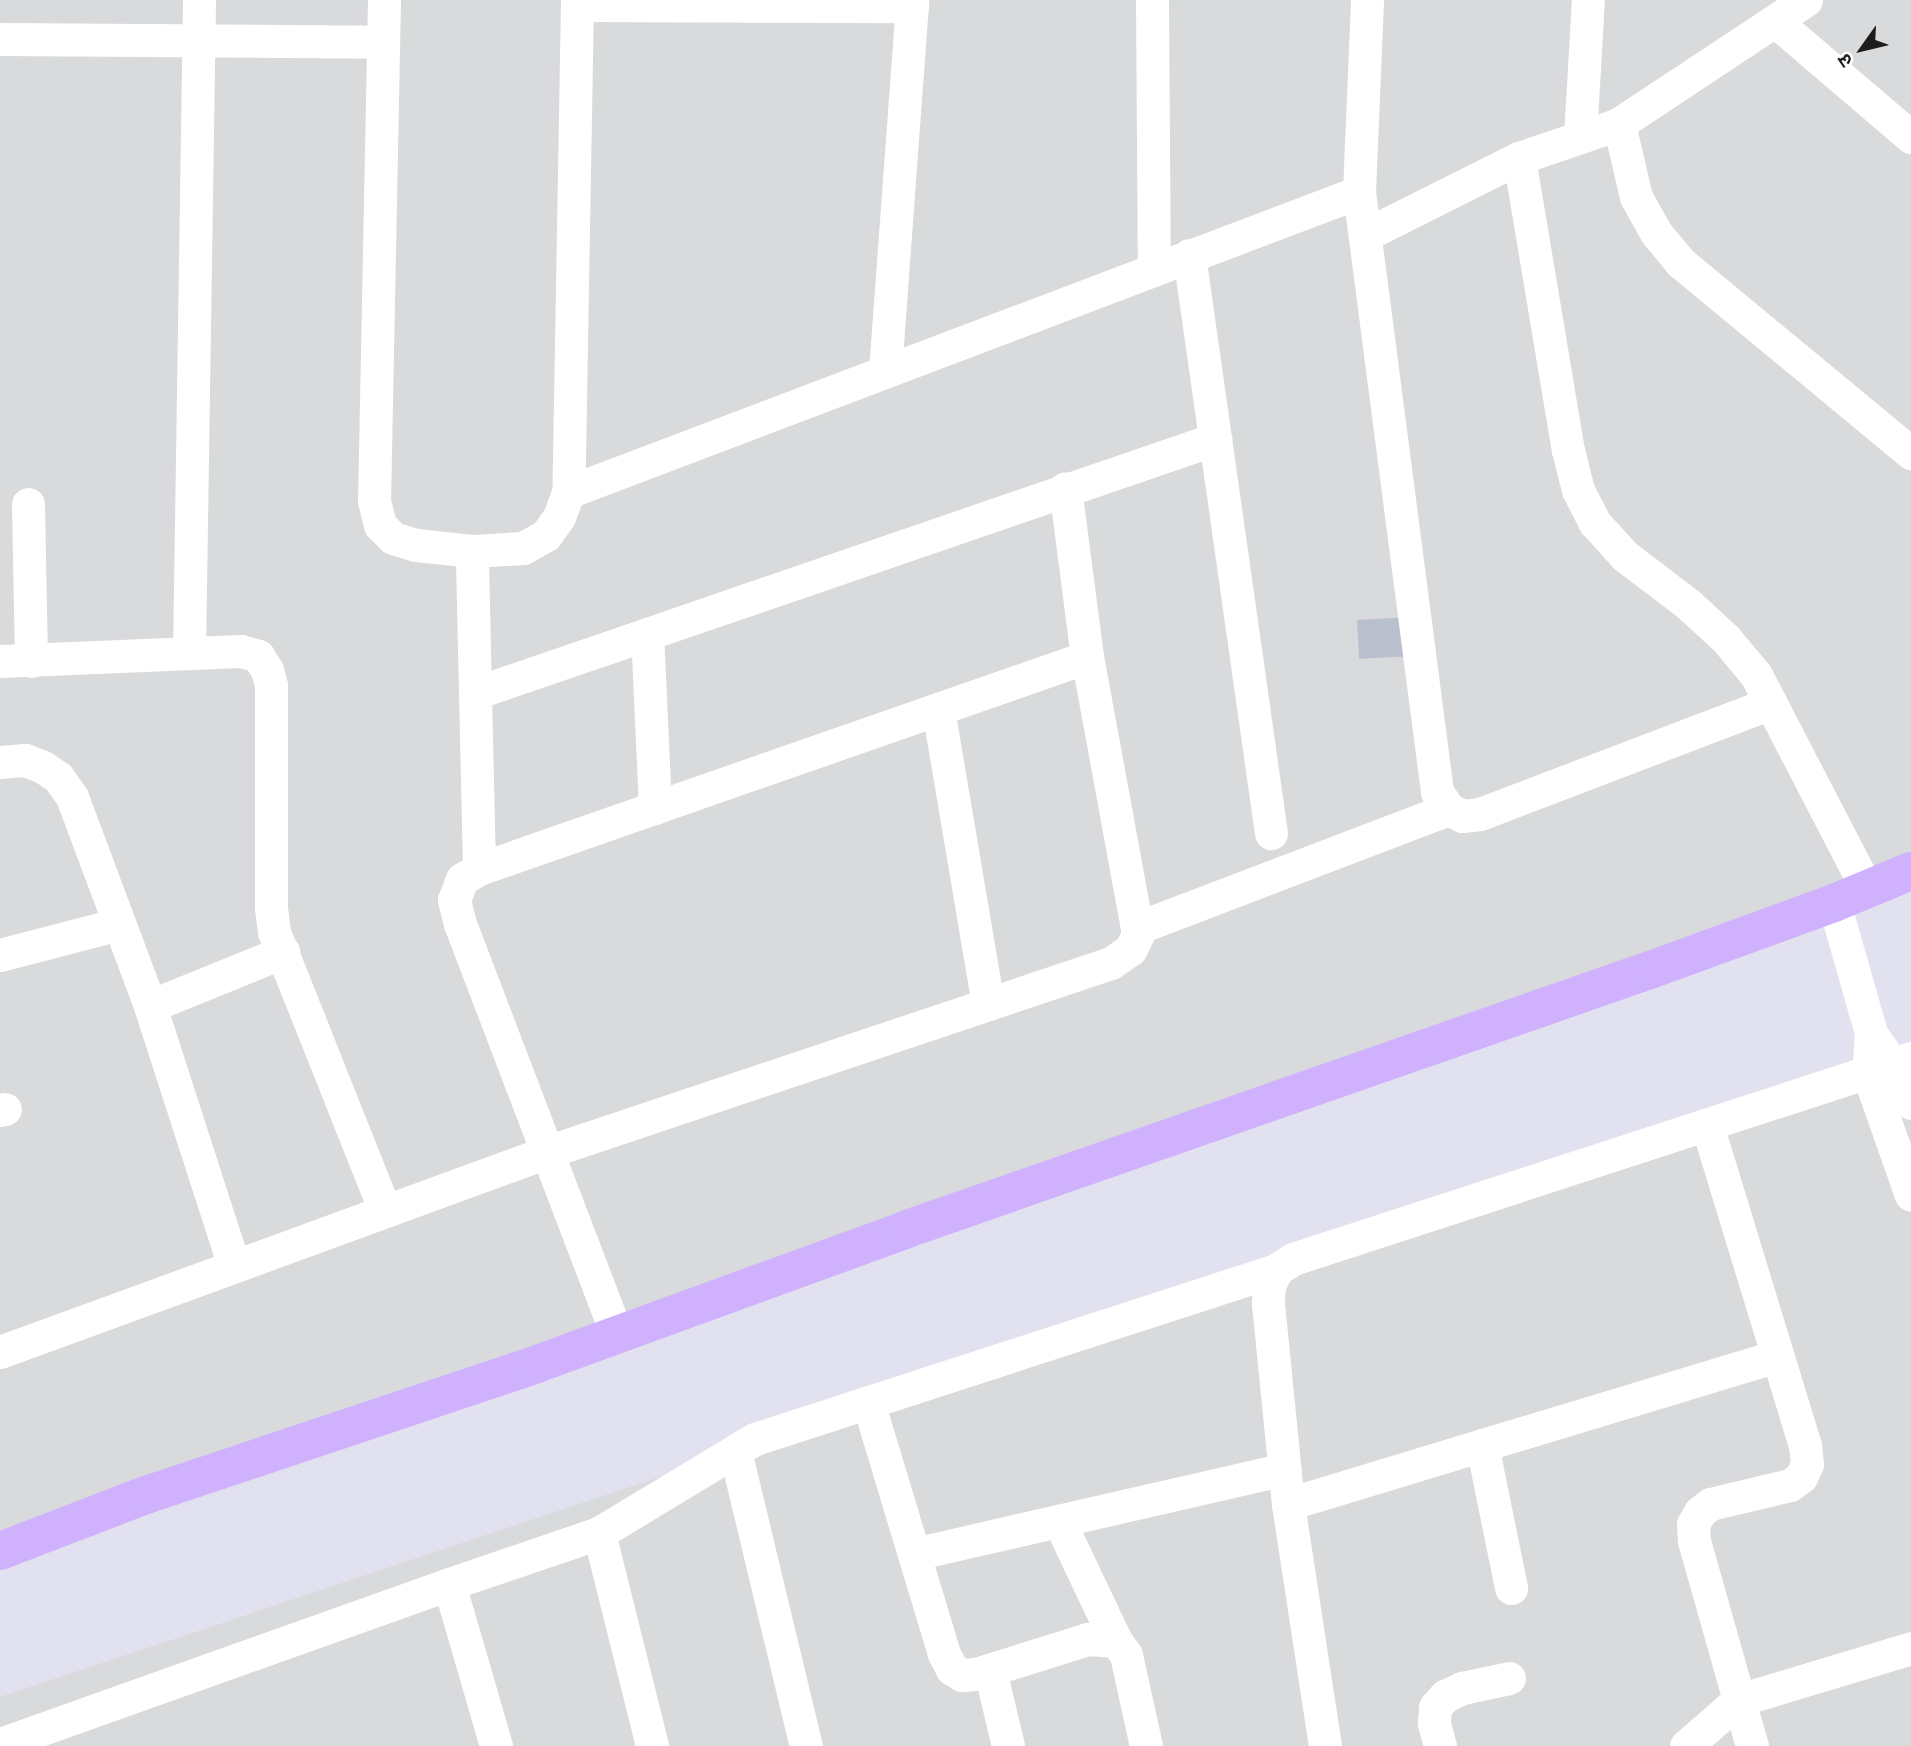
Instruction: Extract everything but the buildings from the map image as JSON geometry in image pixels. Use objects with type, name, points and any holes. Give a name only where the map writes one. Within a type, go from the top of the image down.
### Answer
[{"type":"street","points":[[189,653],[199,0]]},
{"type":"street","points":[[384,0],[374,501],[380,525],[393,538],[416,545],[472,551],[523,548],[546,535],[559,516],[568,492],[577,2],[912,3],[885,371]]},
{"type":"street","points":[[1152,0],[1154,269]]},
{"type":"street","points":[[1367,0],[1359,192],[1437,792],[1449,809],[1462,816],[1480,814],[1771,703]]},
{"type":"street","points":[[1580,137],[1588,0]]},
{"type":"street","points":[[1365,235],[1519,158],[1619,124],[1806,0]]},
{"type":"street","points":[[1774,21],[1911,137]]},
{"type":"street","points":[[0,39],[383,42]]},
{"type":"street","points":[[1619,124],[1636,197],[1656,233],[1681,262],[1911,453]]},
{"type":"street","points":[[1519,158],[1568,450],[1578,489],[1595,523],[1625,556],[1688,604],[1726,639],[1756,675],[1771,703],[1851,896],[1854,967],[1871,1033],[1911,1104]]},
{"type":"street","points":[[568,492],[1359,192]]},
{"type":"street","points":[[1189,255],[1271,833]]},
{"type":"street","points":[[475,692],[1215,439]]},
{"type":"street","points":[[0,1352],[547,1152],[1111,962],[1131,949],[1138,934],[1087,657],[1066,488]]},
{"type":"street","points":[[28,504],[16,661],[241,650],[258,656],[267,670],[271,685],[271,908],[274,932],[385,1211]]},
{"type":"street","points":[[472,551],[479,869]]},
{"type":"street","points":[[647,634],[655,808]]},
{"type":"street","points":[[617,1335],[460,924],[454,900],[462,879],[479,869],[1087,657]]},
{"type":"street","points":[[938,709],[988,1004]]},
{"type":"street","points":[[0,762],[25,760],[58,777],[72,797],[150,1006],[234,1266]]},
{"type":"street","points":[[1137,928],[1449,809]]},
{"type":"street","points":[[0,1551],[146,1495],[617,1335],[907,1229],[1851,896],[1911,871]]},
{"type":"street","points":[[0,955],[119,924]]},
{"type":"street","points":[[150,1006],[283,952]]},
{"type":"street","points":[[0,1744],[599,1533],[755,1439],[1276,1270],[1293,1259],[1891,1066]]},
{"type":"street","points":[[1891,1066],[1911,1195]]},
{"type":"street","points":[[1707,1125],[1805,1445],[1807,1464],[1801,1477],[1790,1485],[1710,1504],[1700,1512],[1693,1524],[1693,1541],[1752,1746]]},
{"type":"street","points":[[1276,1270],[1269,1286],[1268,1303],[1284,1469],[1325,1746]]},
{"type":"street","points":[[1288,1504],[1777,1356]]},
{"type":"street","points":[[868,1402],[944,1654],[952,1669],[962,1675],[990,1670],[1088,1639],[1116,1642]]},
{"type":"street","points":[[1482,1445],[1511,1588]]},
{"type":"street","points":[[735,1451],[806,1746]]},
{"type":"street","points":[[914,1555],[1284,1469]]},
{"type":"street","points":[[1059,1521],[1116,1642],[1126,1655],[1146,1746]]},
{"type":"street","points":[[599,1533],[652,1746]]},
{"type":"street","points":[[449,1584],[496,1746]]},
{"type":"street","points":[[1686,1746],[1739,1700],[1911,1648]]},
{"type":"street","points":[[990,1670],[1008,1746]]},
{"type":"street","points":[[1440,1746],[1434,1723],[1435,1707],[1445,1696],[1462,1688],[1508,1678]]},
{"type":"shaded area","points":[[0,0],[1911,0],[1911,855],[1788,907],[253,1443],[0,1538]]},
{"type":"shaded area","points":[[1911,1060],[1911,1746],[0,1746],[0,1697]]}]
